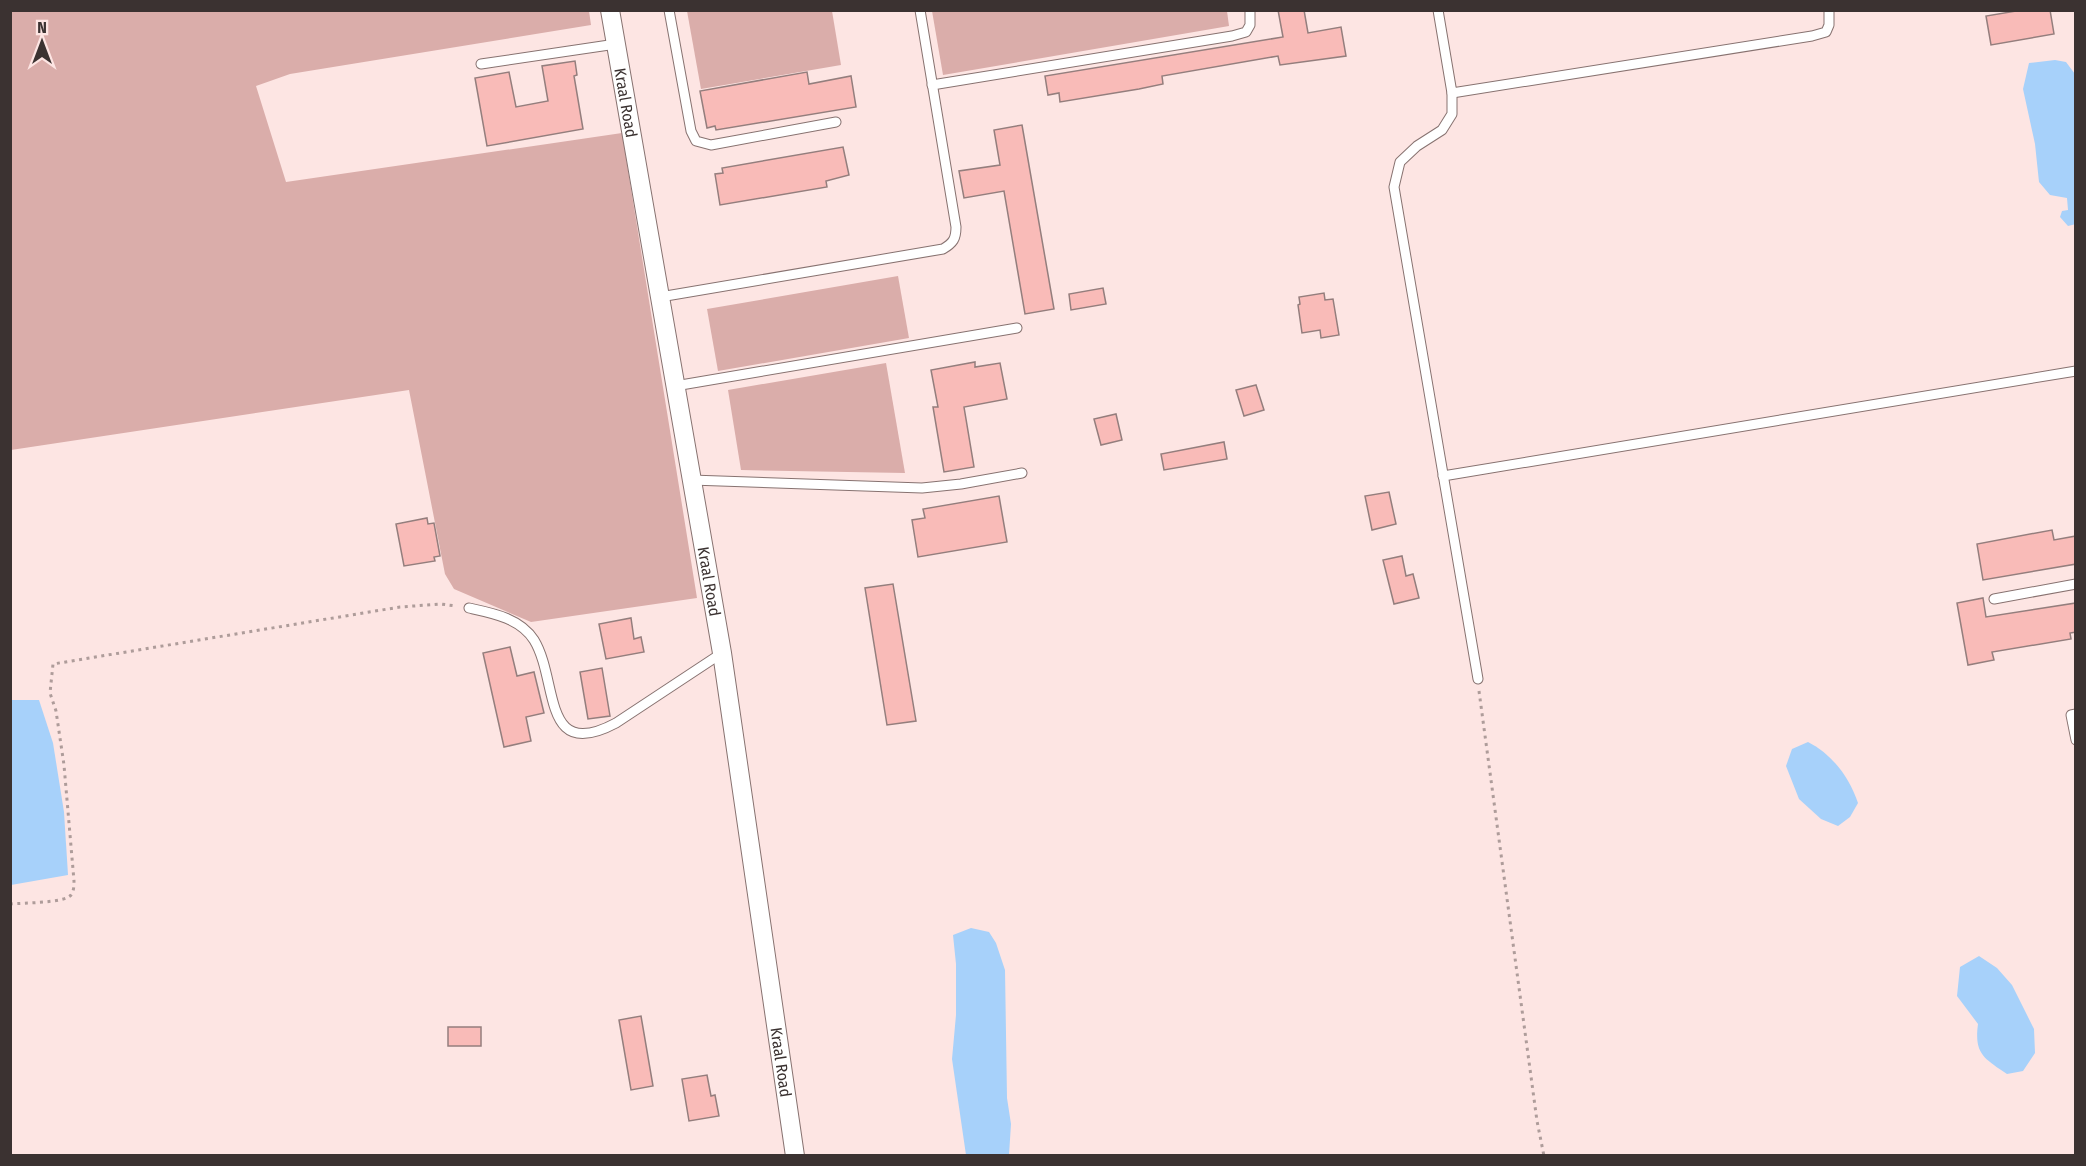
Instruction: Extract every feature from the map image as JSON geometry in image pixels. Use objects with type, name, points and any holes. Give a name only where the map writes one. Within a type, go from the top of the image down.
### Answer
[{"type":"street","name":"Kraal Road","points":[[610,10],[722,653],[791,1155]]},
{"type":"lane","points":[[669,10],[691,131],[696,141],[711,145],[836,122]]},
{"type":"lane","points":[[660,297],[943,249],[953,243],[956,228],[920,10]]},
{"type":"lane","points":[[932,85],[1232,36],[1246,32],[1250,25],[1250,10]]},
{"type":"lane","points":[[1438,10],[1452,93],[1452,114],[1442,130],[1417,146],[1400,162],[1394,187],[1478,679]]},
{"type":"lane","points":[[1452,93],[1812,36],[1826,32],[1829,25],[1829,10]]},
{"type":"lane","points":[[481,64],[616,44]]},
{"type":"lane","points":[[675,387],[1017,328]]},
{"type":"lane","points":[[1443,476],[2076,371]]},
{"type":"lane","points":[[692,480],[921,488],[961,484],[1022,473]]},
{"type":"lane","points":[[1994,599],[2076,584]]},
{"type":"lane","points":[[469,608],[499,615],[520,625],[533,639],[542,657],[560,723],[573,732],[590,734],[609,727],[722,653]]},
{"type":"lane","points":[[2076,714],[2071,715],[2076,740]]},
{"type":"path","points":[[10,904],[62,899],[70,896],[73,891],[64,765],[56,711],[50,693],[53,664],[400,607],[441,604],[469,608]]},
{"type":"path","points":[[1478,679],[1544,1155]]},
{"type":"shaded area","points":[[11,11],[589,11],[591,25],[290,74],[256,86],[286,182],[622,133],[697,598],[531,622],[454,589],[445,574],[409,390],[11,450]]},
{"type":"shaded area","points":[[687,11],[832,11],[841,65],[701,89]]},
{"type":"shaded area","points":[[932,11],[1227,11],[1229,26],[943,75]]},
{"type":"shaded area","points":[[898,276],[909,338],[718,371],[707,309]]},
{"type":"shaded area","points":[[886,363],[905,473],[741,470],[728,390]]},
{"type":"water","points":[[2055,60],[2066,62],[2075,74],[2076,224],[2068,226],[2060,217],[2062,211],[2068,210],[2067,198],[2050,195],[2039,182],[2035,144],[2023,89],[2029,63]]},
{"type":"water","points":[[11,700],[39,700],[53,743],[64,812],[68,875],[11,885]]},
{"type":"water","points":[[1808,742],[1825,753],[1839,768],[1850,784],[1858,803],[1850,817],[1838,826],[1821,819],[1799,799],[1786,766],[1792,749]]},
{"type":"water","points":[[971,928],[989,932],[996,943],[1005,970],[1007,1098],[1011,1124],[1009,1155],[966,1155],[952,1059],[956,1015],[956,964],[953,935]]},
{"type":"water","points":[[1979,956],[1997,968],[2012,985],[2034,1029],[2035,1053],[2023,1071],[2007,1074],[1982,1054],[1978,1042],[1978,1024],[1957,996],[1960,967]]},
{"type":"building","points":[[1278,10],[1304,10],[1308,33],[1341,27],[1346,56],[1280,65],[1278,56],[1162,76],[1163,84],[1139,89],[1060,102],[1059,93],[1048,95],[1045,76],[1283,37]]},
{"type":"building","points":[[2022,10],[2050,10],[2054,34],[1991,45],[1986,16]]},
{"type":"building","points":[[575,61],[577,75],[574,76],[583,129],[487,146],[475,78],[509,72],[516,107],[548,101],[542,66]]},
{"type":"building","points":[[807,72],[809,84],[851,76],[856,107],[716,130],[715,126],[707,128],[700,91]]},
{"type":"building","points":[[1022,125],[1054,309],[1025,314],[1004,191],[964,198],[959,171],[1000,165],[994,130]]},
{"type":"building","points":[[843,147],[849,175],[826,181],[827,187],[720,205],[715,174],[723,173],[722,168]]},
{"type":"building","points":[[1103,288],[1106,304],[1071,310],[1069,294]]},
{"type":"building","points":[[1324,293],[1325,300],[1333,299],[1339,335],[1321,338],[1320,330],[1302,333],[1299,297]]},
{"type":"building","points":[[975,362],[975,367],[1000,363],[1007,399],[964,407],[974,467],[944,472],[933,407],[938,407],[931,370]]},
{"type":"building","points":[[1256,385],[1264,410],[1244,416],[1236,390]]},
{"type":"building","points":[[1116,414],[1122,440],[1101,445],[1094,419]]},
{"type":"building","points":[[1224,442],[1227,459],[1164,470],[1161,454]]},
{"type":"building","points":[[1389,492],[1396,524],[1372,530],[1365,496]]},
{"type":"building","points":[[999,496],[1007,542],[918,557],[912,520],[925,518],[923,509]]},
{"type":"building","points":[[427,518],[428,524],[434,523],[440,556],[434,557],[435,561],[404,566],[396,524]]},
{"type":"building","points":[[2052,530],[2054,540],[2076,536],[2076,564],[1983,580],[1977,544]]},
{"type":"building","points":[[1402,556],[1406,576],[1413,574],[1419,598],[1394,604],[1383,560]]},
{"type":"building","points":[[893,584],[916,721],[887,725],[865,588]]},
{"type":"building","points":[[1983,598],[1986,617],[2076,603],[2076,632],[2070,633],[2071,639],[1992,652],[1994,660],[1968,665],[1957,603]]},
{"type":"building","points":[[631,618],[634,639],[641,637],[644,652],[606,659],[599,624]]},
{"type":"building","points":[[510,647],[517,676],[534,672],[544,713],[526,717],[531,741],[504,747],[483,653]]},
{"type":"building","points":[[602,668],[610,716],[588,719],[580,672]]},
{"type":"building","points":[[641,1016],[653,1086],[631,1090],[619,1020]]},
{"type":"building","points":[[448,1027],[481,1027],[481,1046],[448,1046]]},
{"type":"building","points":[[707,1075],[711,1096],[715,1095],[719,1116],[689,1121],[682,1079]]}]
